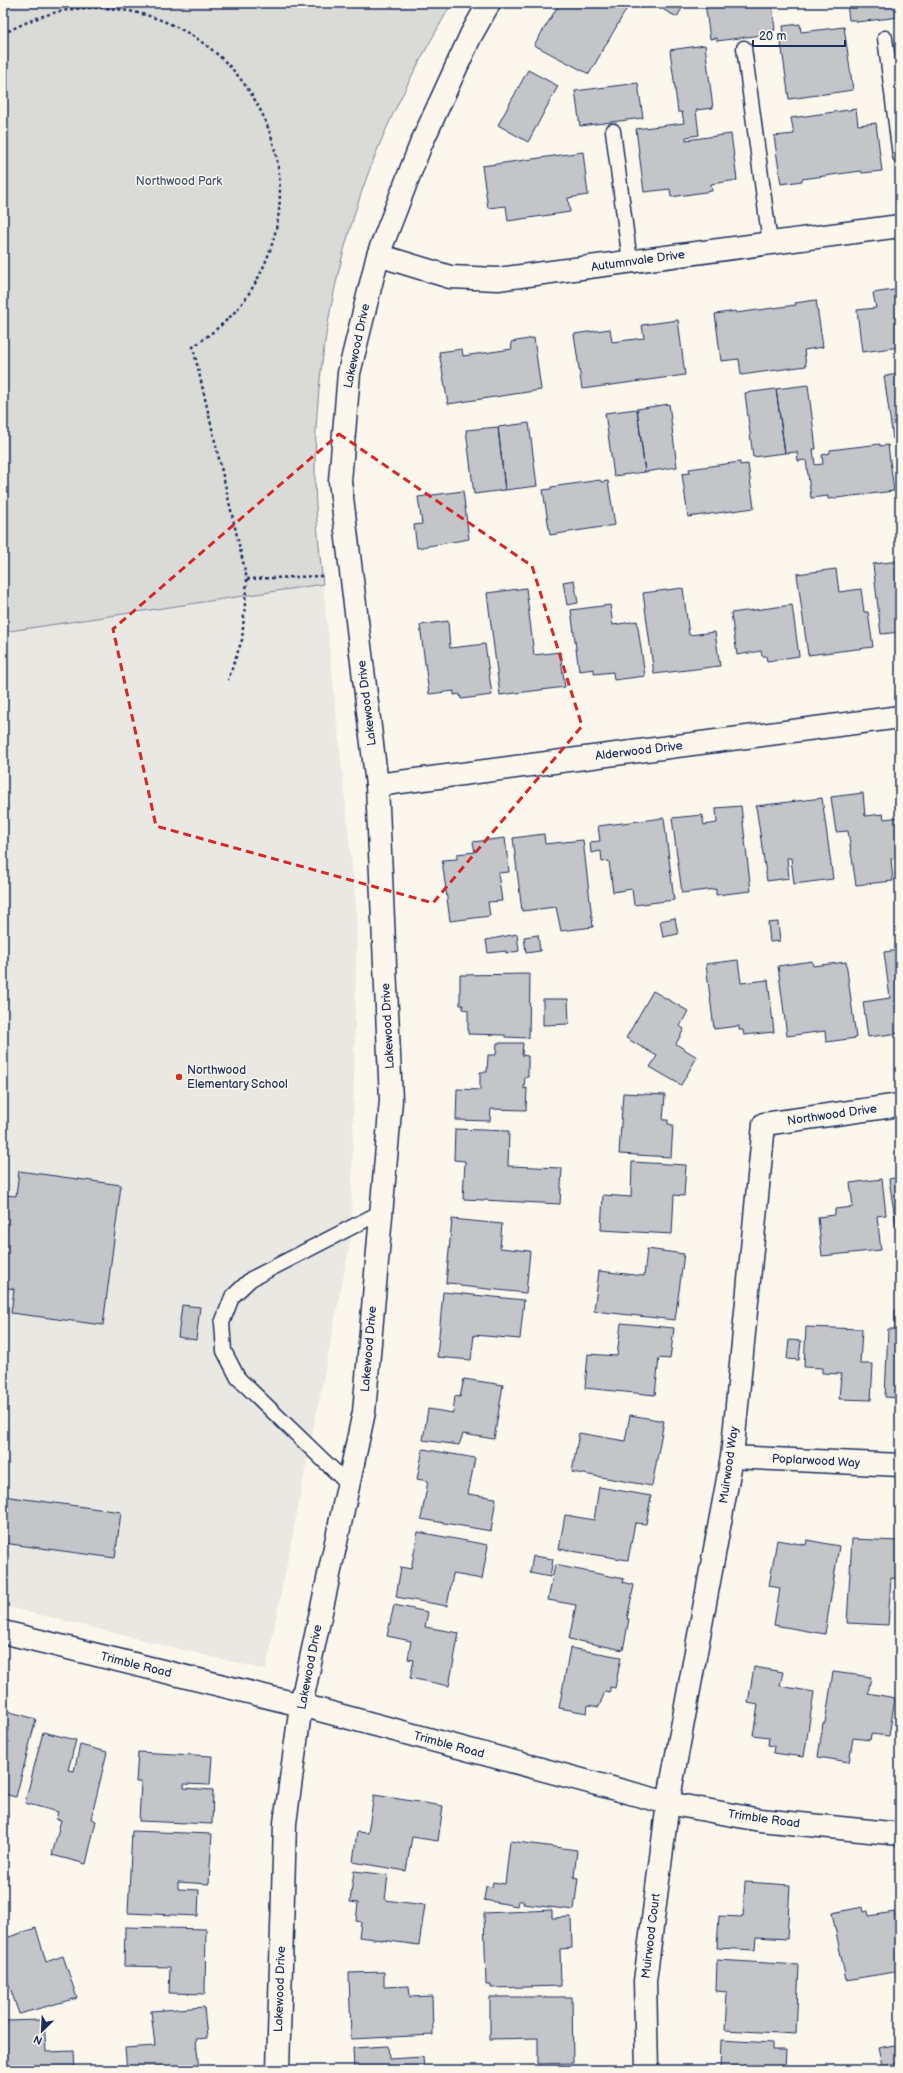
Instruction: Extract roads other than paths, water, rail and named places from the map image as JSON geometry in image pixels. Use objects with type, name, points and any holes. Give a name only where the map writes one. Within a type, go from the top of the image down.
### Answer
[{"type":"street","name":"Lakewood Drive","points":[[278,2070],[285,1823],[301,1705],[364,1412],[392,1100],[377,785],[340,480],[349,373],[378,255],[421,144],[471,35],[489,3]]},
{"type":"street","name":"Autumnvale Drive","points":[[378,255],[450,277],[490,279],[900,226]]},
{"type":"street","name":"Alderwood Drive","points":[[377,785],[900,717]]},
{"type":"street","name":"Northwood Drive","points":[[764,1124],[900,1106]]},
{"type":"street","name":"Muirwood Way","points":[[668,1803],[732,1457],[764,1124]]},
{"type":"street","name":"Poplarwood Way","points":[[732,1457],[900,1465]]},
{"type":"street","name":"Trimble Road","points":[[3,1632],[301,1705],[668,1803],[760,1820],[900,1834]]},
{"type":"street","name":"Muirwood Court","points":[[647,2070],[645,1981],[668,1803]]},
{"type":"lane","points":[[885,38],[900,156]]},
{"type":"lane","points":[[744,48],[770,243]]},
{"type":"lane","points":[[613,131],[630,262]]},
{"type":"lane","points":[[348,1484],[238,1378],[224,1351],[222,1323],[232,1297],[250,1279],[381,1212]]},
{"type":"place","name":"Northwood Elementary School","points":[[179,1077]]},
{"type":"park label","name":"Northwood Park","points":[[179,181]]}]
